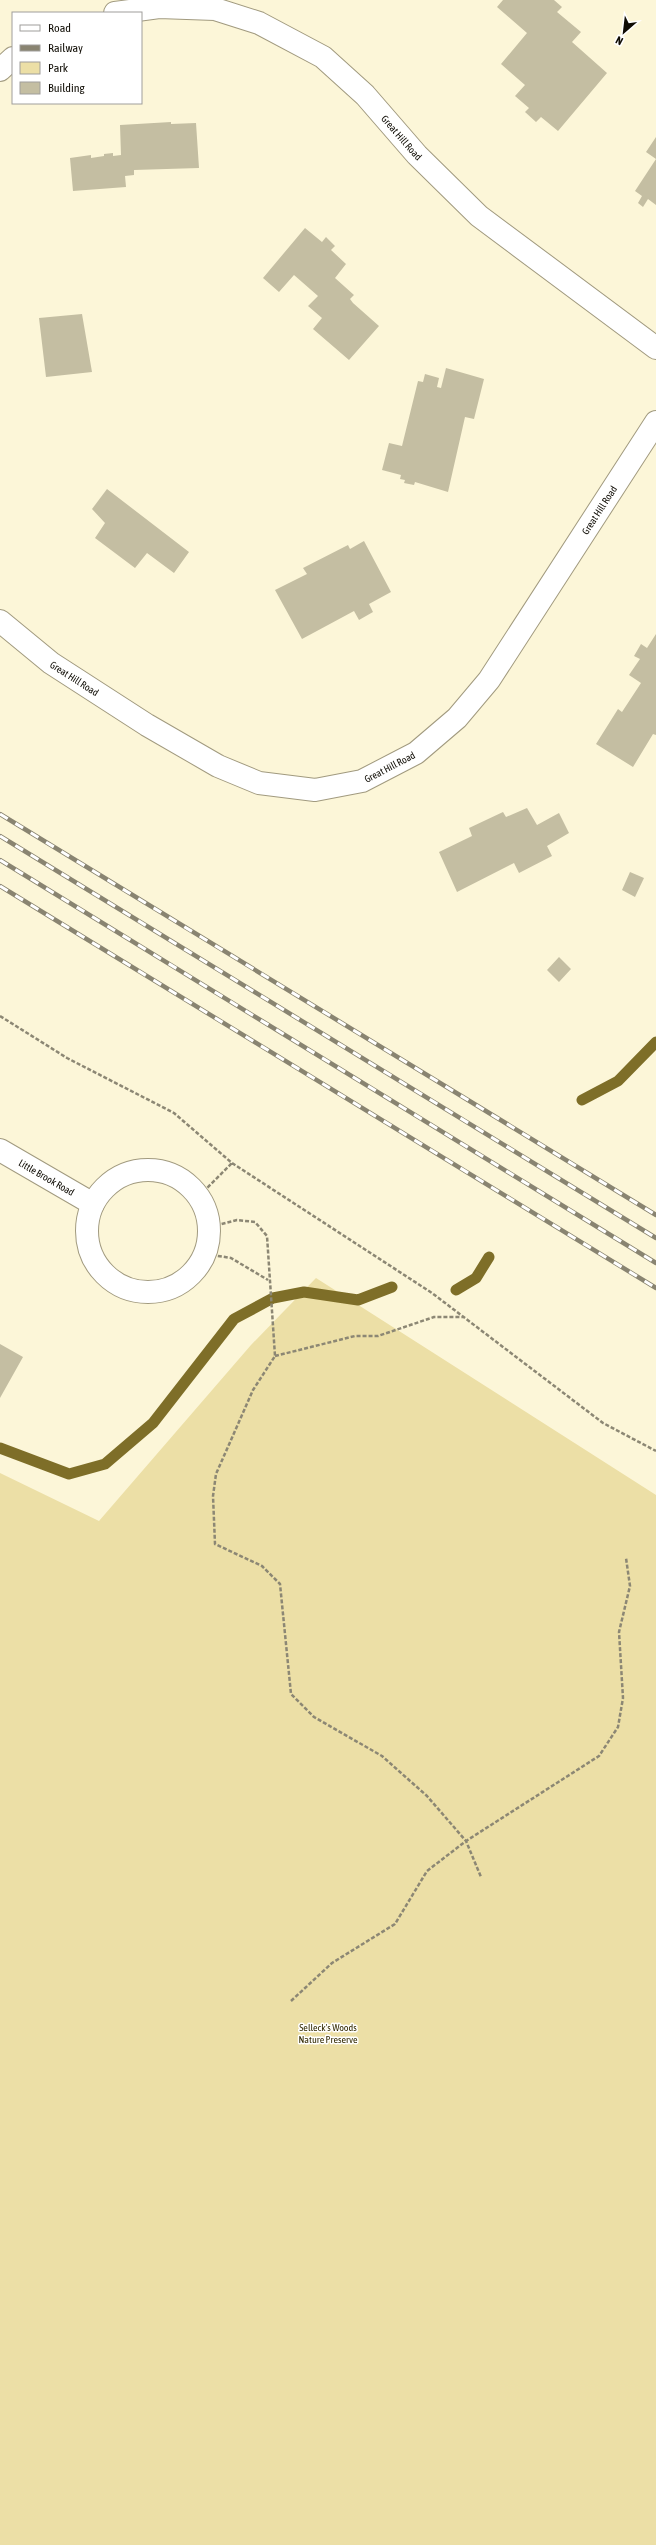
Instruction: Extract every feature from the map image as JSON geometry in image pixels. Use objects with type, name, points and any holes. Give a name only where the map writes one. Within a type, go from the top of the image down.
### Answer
[{"type":"street","name":"Great Hill Road","points":[[121,12],[159,6],[215,9],[259,24],[323,57],[364,95],[417,155],[479,216],[656,348]]},
{"type":"street","points":[[0,70],[12,59]]},
{"type":"street","name":"Great Hill Road","points":[[0,621],[51,663],[147,725],[218,766],[259,783],[315,790],[362,780],[416,753],[457,718],[489,680],[656,422]]},
{"type":"street","name":"Little Brook Road","points":[[0,1150],[93,1204]]},
{"type":"street","points":[[146,1170],[166,1172],[179,1177],[199,1196],[205,1208],[210,1227],[206,1254],[190,1276],[167,1289],[140,1292],[121,1285],[104,1273],[90,1251],[87,1231],[93,1204],[104,1188],[115,1179],[133,1171],[146,1170]]},
{"type":"path","points":[[0,1016],[67,1058],[174,1113],[232,1163],[432,1293],[603,1423],[656,1451]]},
{"type":"path","points":[[199,1196],[232,1163]]},
{"type":"path","points":[[210,1227],[237,1220],[255,1222],[267,1236],[268,1280],[271,1286],[274,1312],[275,1356],[253,1390],[216,1474],[213,1496],[215,1544],[262,1566],[280,1584],[291,1694],[314,1717],[382,1756],[427,1796],[466,1840],[481,1877]]},
{"type":"path","points":[[206,1254],[231,1258],[268,1280]]},
{"type":"path","points":[[275,1356],[355,1336],[378,1336],[434,1317],[463,1317]]},
{"type":"path","points":[[291,2000],[332,1963],[395,1924],[427,1871],[466,1840],[599,1756],[618,1727],[623,1698],[619,1632],[630,1586],[626,1558]]},
{"type":"green space","name":"Selleck's Woods Nature Preserve","points":[[316,1278],[656,1495],[656,2545],[0,2545],[0,1473],[99,1521],[251,1345]]},
{"type":"building","points":[[503,0],[554,0],[562,7],[557,12],[581,32],[572,42],[607,73],[558,131],[541,117],[536,122],[525,112],[529,108],[515,96],[525,85],[501,64],[527,33],[497,7]]},
{"type":"building","points":[[171,122],[171,124],[196,123],[199,168],[134,170],[134,175],[125,176],[126,187],[73,191],[70,158],[91,155],[91,158],[113,153],[113,156],[121,155],[120,125]]},
{"type":"building","points":[[656,137],[656,159],[646,152]]},
{"type":"building","points":[[656,159],[656,205],[648,199],[643,207],[638,203],[642,196],[635,191]]},
{"type":"building","points":[[305,228],[322,242],[326,237],[335,246],[331,250],[346,264],[335,278],[354,295],[350,299],[353,303],[379,326],[349,360],[313,329],[322,318],[308,306],[318,296],[294,275],[279,292],[263,278]]},
{"type":"building","points":[[82,314],[92,372],[46,377],[39,318]]},
{"type":"building","points":[[446,368],[484,379],[474,419],[465,417],[448,492],[415,482],[414,485],[404,483],[405,480],[400,479],[401,475],[382,470],[389,443],[402,446],[418,381],[423,382],[425,374],[439,378],[437,387],[441,388]]},
{"type":"building","points":[[107,489],[189,552],[174,573],[147,553],[135,568],[95,538],[105,523],[92,509]]},
{"type":"building","points":[[364,541],[391,592],[369,604],[373,612],[359,620],[354,611],[302,639],[275,590],[307,574],[303,568],[348,545],[350,549]]},
{"type":"building","points":[[656,634],[656,735],[653,734],[633,767],[596,744],[618,709],[622,712],[641,683],[629,675],[640,659],[634,656],[641,644],[647,648]]},
{"type":"building","points":[[527,808],[537,825],[559,813],[569,833],[547,846],[552,856],[519,873],[514,863],[457,892],[439,852],[472,836],[469,828],[503,812],[506,817]]},
{"type":"building","points":[[630,872],[644,878],[635,897],[622,890]]},
{"type":"building","points":[[559,957],[571,969],[559,982],[547,970]]},
{"type":"building","points":[[0,1344],[23,1357],[0,1398]]},
{"type":"waterway","points":[[582,1100],[618,1081],[656,1042]]},
{"type":"waterway","points":[[456,1290],[476,1278],[489,1257]]},
{"type":"waterway","points":[[0,1448],[69,1474],[105,1464],[153,1423],[234,1319],[273,1298],[304,1292],[358,1300],[392,1287]]},
{"type":"railway","points":[[0,814],[656,1215]]},
{"type":"railway","points":[[0,836],[656,1238]]},
{"type":"railway","points":[[0,860],[656,1263]]},
{"type":"railway","points":[[0,886],[656,1288]]}]
